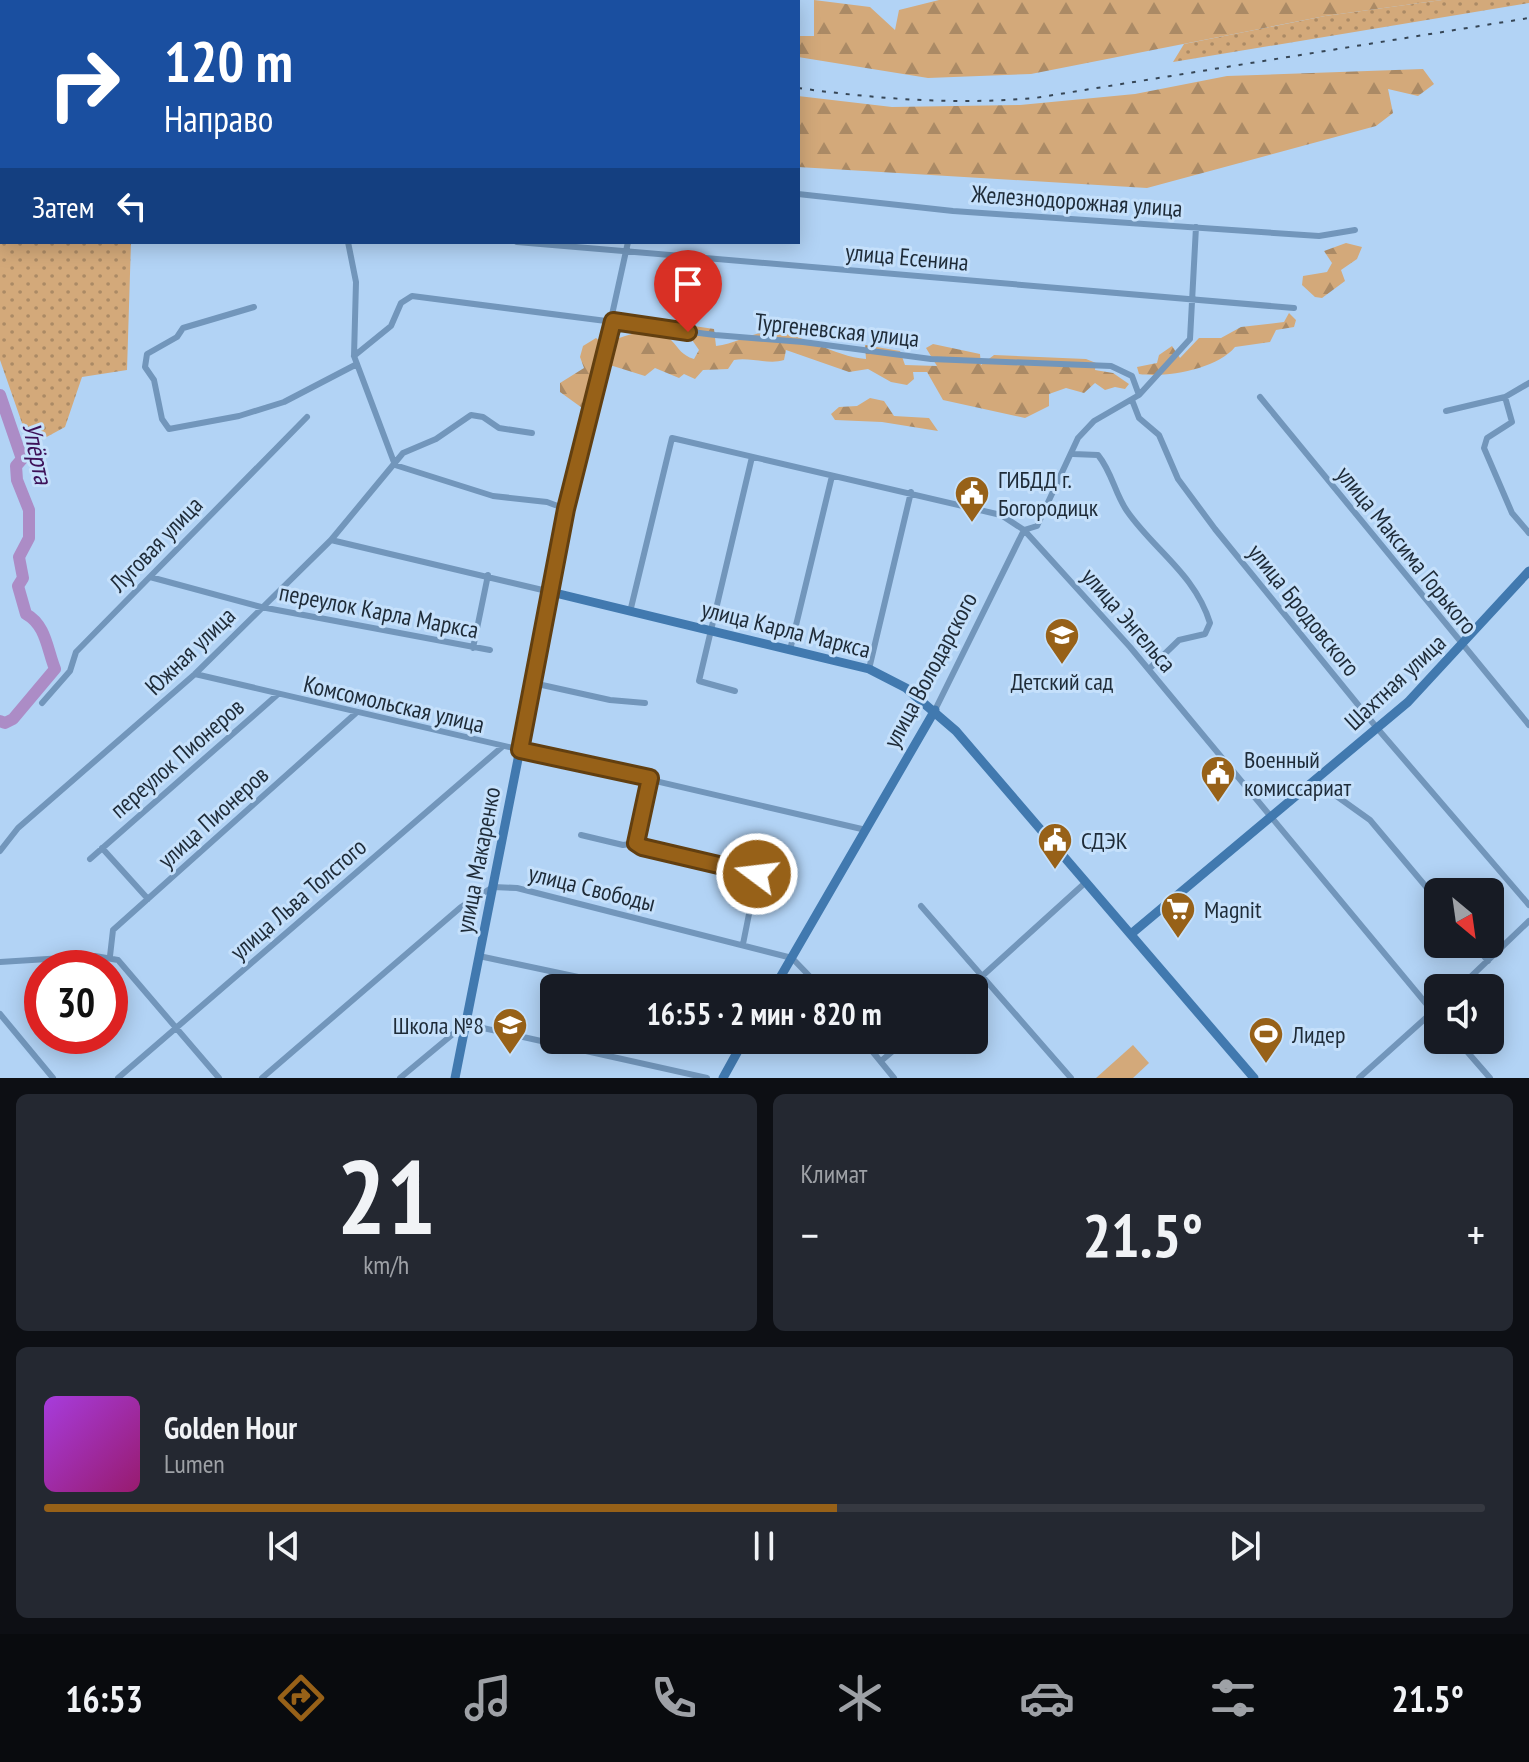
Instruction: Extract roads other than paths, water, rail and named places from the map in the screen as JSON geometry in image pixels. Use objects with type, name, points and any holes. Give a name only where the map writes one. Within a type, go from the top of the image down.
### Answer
[{"type":"main road","name":"Шахтная улица","points":[[1131,934],[1377,728],[1462,647],[1529,571]]},
{"type":"main road","name":"улица Карла Маркса","points":[[551,592],[869,669],[906,688],[935,710],[1254,1078]]},
{"type":"main road","name":"улица Макаренко","points":[[455,1078],[551,592]]},
{"type":"main road","name":"улица Володарского","points":[[782,974],[935,710]]},
{"type":"main road","points":[[723,1078],[736,1054]]},
{"type":"street","name":"Железнодорожная улица","points":[[800,194],[953,211],[1319,236],[1355,230]]},
{"type":"street","name":"улица Володарского","points":[[935,710],[1024,530],[1037,526],[1078,438],[1094,421],[1136,398],[1190,339],[1196,227]]},
{"type":"street","points":[[348,244],[356,282],[356,360],[395,465],[493,496],[547,502],[566,509]]},
{"type":"street","name":"улица Есенина","points":[[541,244],[1294,308]]},
{"type":"street","name":"улица Макаренко","points":[[551,592],[566,509],[613,321],[628,244]]},
{"type":"street","name":"Тургеневская улица","points":[[356,360],[391,326],[401,303],[412,296],[931,359],[1111,366],[1132,376],[1136,398]]},
{"type":"street","points":[[254,307],[183,328],[177,337],[147,354],[145,367],[154,380],[162,419],[169,429],[239,416],[284,402],[356,360]]},
{"type":"street","points":[[1446,411],[1505,397],[1529,383]]},
{"type":"street","name":"улица Максима Горького","points":[[1260,397],[1529,725]]},
{"type":"street","points":[[1505,397],[1512,422],[1487,438],[1484,448],[1512,513],[1529,533]]},
{"type":"street","name":"улица Бродовского","points":[[1136,398],[1139,418],[1159,435],[1178,479],[1215,529],[1377,728],[1529,905]]},
{"type":"street","name":"Южная улица","points":[[0,851],[18,828],[195,674],[331,540],[403,453],[436,439],[471,415],[483,417],[499,428],[532,433]]},
{"type":"street","name":"Луговая улица","points":[[42,703],[70,671],[76,652],[307,417]]},
{"type":"street","name":"улица Энгельса","points":[[630,612],[672,438],[1001,515],[1024,530],[1149,669],[1424,998]]},
{"type":"street","points":[[1073,454],[1098,455],[1125,509],[1192,586],[1207,613],[1210,623],[1205,634],[1179,640],[1149,669]]},
{"type":"street","points":[[735,691],[699,681],[752,457]]},
{"type":"street","points":[[790,650],[832,476]]},
{"type":"street","points":[[869,669],[911,492]]},
{"type":"street","name":"улица Карла Маркса","points":[[331,540],[551,592]]},
{"type":"street","points":[[473,648],[488,575]]},
{"type":"street","name":"переулок Карла Маркса","points":[[150,577],[187,589],[242,599],[261,607],[490,650]]},
{"type":"street","name":"Комсомольская улица","points":[[195,674],[866,830]]},
{"type":"street","points":[[533,683],[610,700],[645,703]]},
{"type":"street","name":"переулок Пионеров","points":[[90,859],[277,695]]},
{"type":"street","name":"улица Пионеров","points":[[111,950],[113,930],[356,713]]},
{"type":"street","name":"улица Льва Толстого","points":[[118,1078],[502,747]]},
{"type":"street","points":[[636,843],[650,778]]},
{"type":"street","points":[[1314,780],[1370,820],[1424,884]]},
{"type":"street","points":[[581,835],[623,845],[636,843],[757,874],[743,944]]},
{"type":"street","points":[[102,848],[148,899]]},
{"type":"street","points":[[986,974],[1086,882]]},
{"type":"street","name":"улица Свободы","points":[[262,1078],[461,907],[493,887],[517,888],[792,958]]},
{"type":"street","points":[[921,906],[980,974]]},
{"type":"street","points":[[1474,974],[1529,921]]},
{"type":"street","points":[[479,956],[564,974]]},
{"type":"street","points":[[792,958],[807,974]]},
{"type":"street","points":[[0,962],[24,961]]},
{"type":"street","points":[[128,972],[219,1078]]},
{"type":"street","points":[[988,983],[1071,1078]]},
{"type":"street","points":[[0,1014],[53,1078]]},
{"type":"street","points":[[1359,1078],[1424,1022]]},
{"type":"street","points":[[400,1078],[465,1024],[707,1078]]},
{"type":"street","points":[[875,1054],[894,1078]]},
{"type":"street","points":[[881,1061],[889,1054]]},
{"type":"street","points":[[1469,1054],[1490,1078]]},
{"type":"street","points":[[1369,1069],[1377,1078]]},
{"type":"waterway","name":"Упёрта","points":[[0,395],[22,459],[16,466],[17,480],[29,510],[29,538],[19,557],[23,578],[18,586],[26,614],[42,631],[55,669],[13,719],[5,723],[0,721]]},
{"type":"railway","points":[[800,88],[916,100],[1035,98],[1529,18]]},
{"type":"place","name":"ГИБДД г. Богородицк","points":[[972,524]]},
{"type":"place","name":"Детский сад","points":[[1062,666]]},
{"type":"place","name":"Военный комиссариат","points":[[1218,804]]},
{"type":"place","name":"СДЭК","points":[[1055,871]]},
{"type":"place","name":"Magnit","points":[[1178,940]]},
{"type":"place","name":"Школа №8","points":[[510,1056]]},
{"type":"place","name":"Лидер","points":[[1266,1065]]}]
